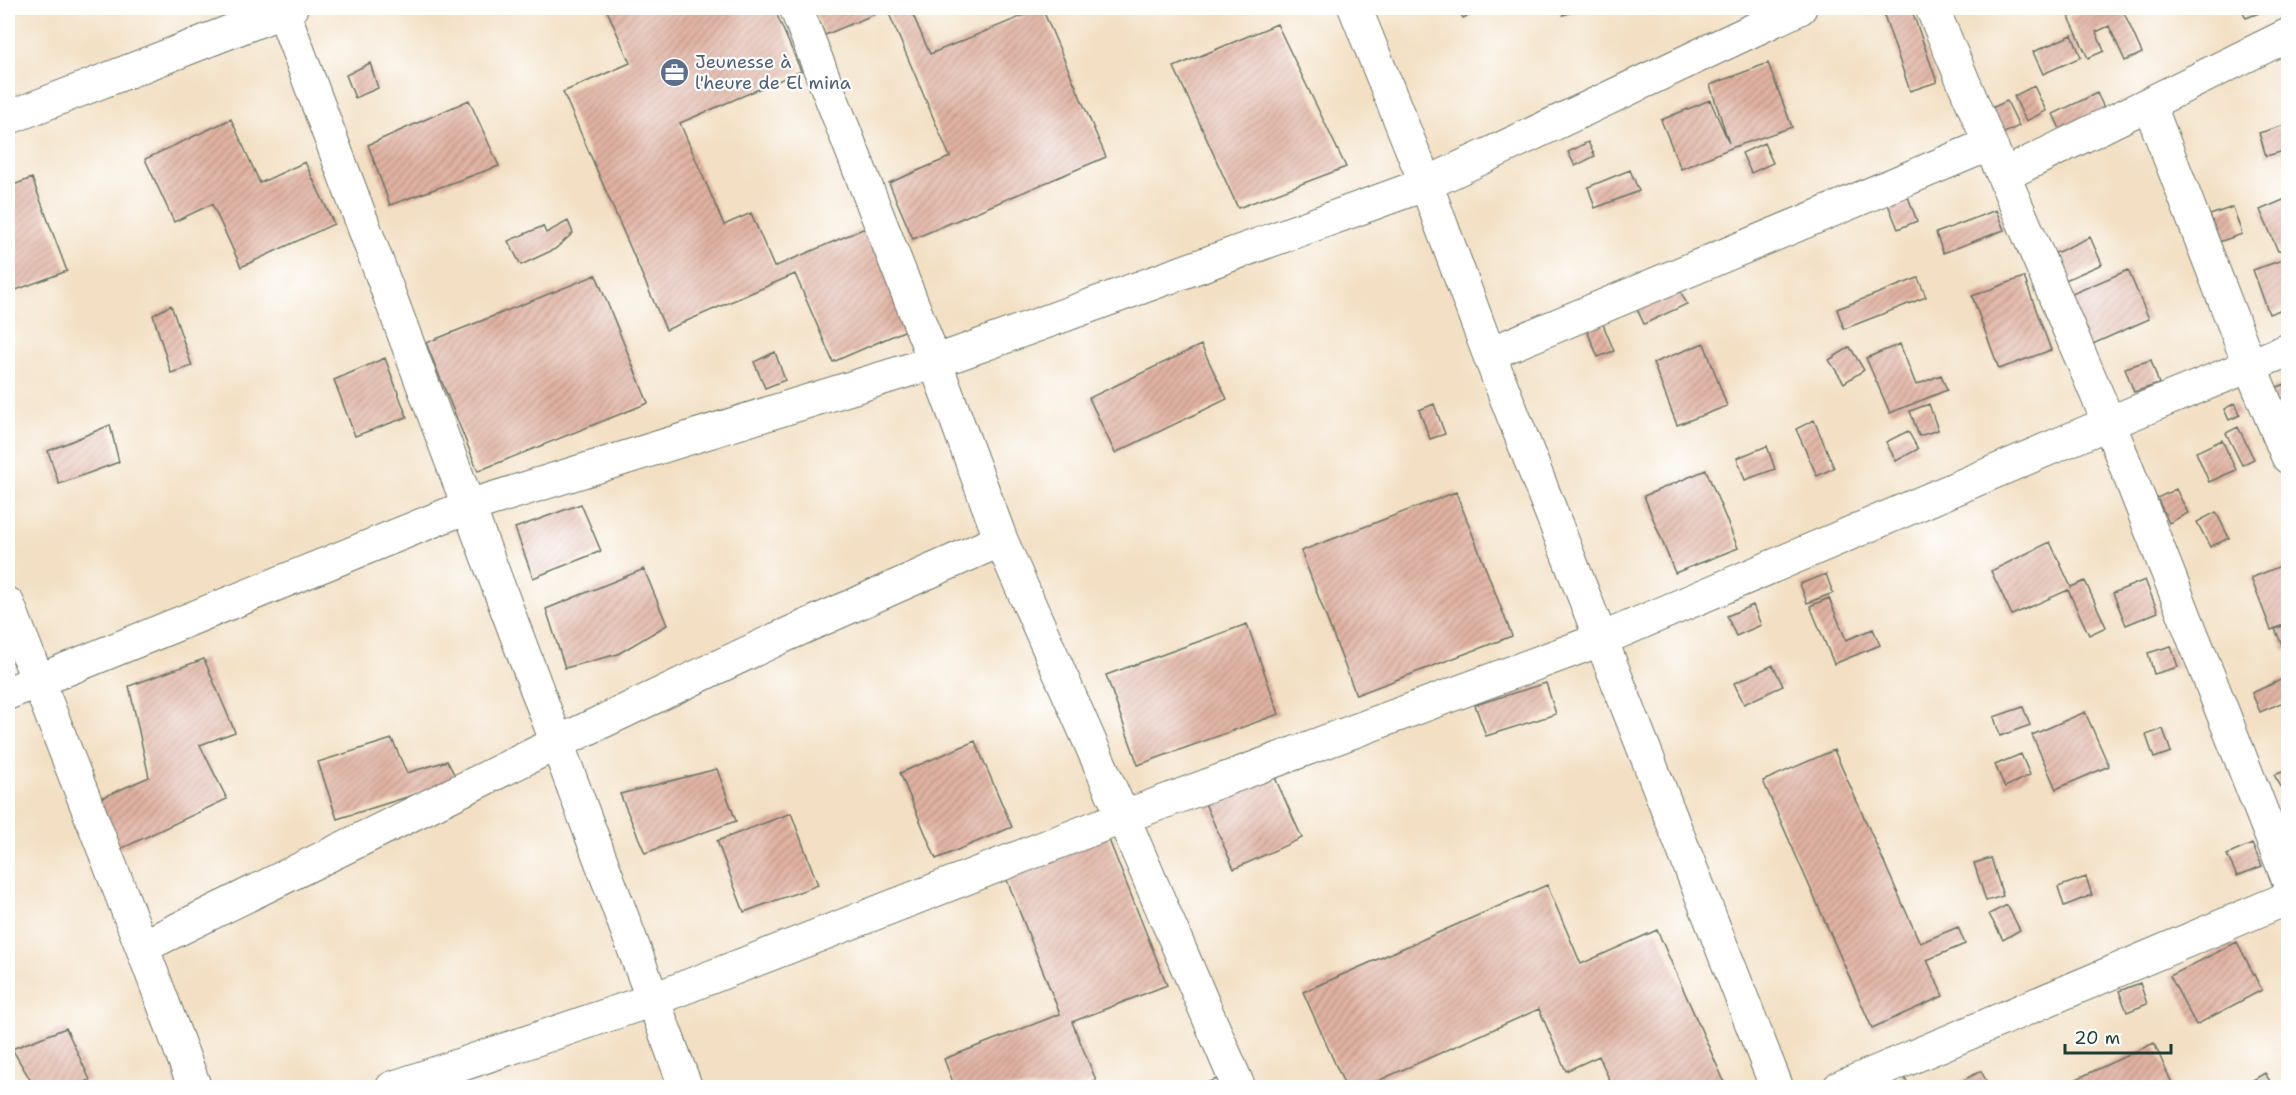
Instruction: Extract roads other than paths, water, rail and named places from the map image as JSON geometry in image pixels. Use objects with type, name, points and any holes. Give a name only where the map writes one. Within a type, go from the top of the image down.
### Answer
[{"type":"street","points":[[796,8],[935,362],[1001,540],[1239,1088]]},
{"type":"street","points":[[1355,8],[1426,184],[1489,354],[1778,1088]]},
{"type":"street","points":[[8,693],[469,506],[935,362],[1426,184],[1800,8]]},
{"type":"street","points":[[1932,8],[2109,423],[2289,879]]},
{"type":"street","points":[[8,118],[285,9],[686,1088]]},
{"type":"street","points":[[2004,175],[2289,36]]},
{"type":"street","points":[[2149,104],[2250,366],[2289,457]]},
{"type":"street","points":[[1489,354],[1990,144]]},
{"type":"street","points":[[392,1088],[652,1000],[1123,817],[1602,639],[2109,423],[2289,350]]},
{"type":"street","points":[[142,947],[777,639],[1001,540]]},
{"type":"street","points":[[8,604],[195,1088]]},
{"type":"street","points":[[1839,1088],[2289,898]]},
{"type":"place","name":"Jeunesse à l'heure de El mina","points":[[674,72]]}]
